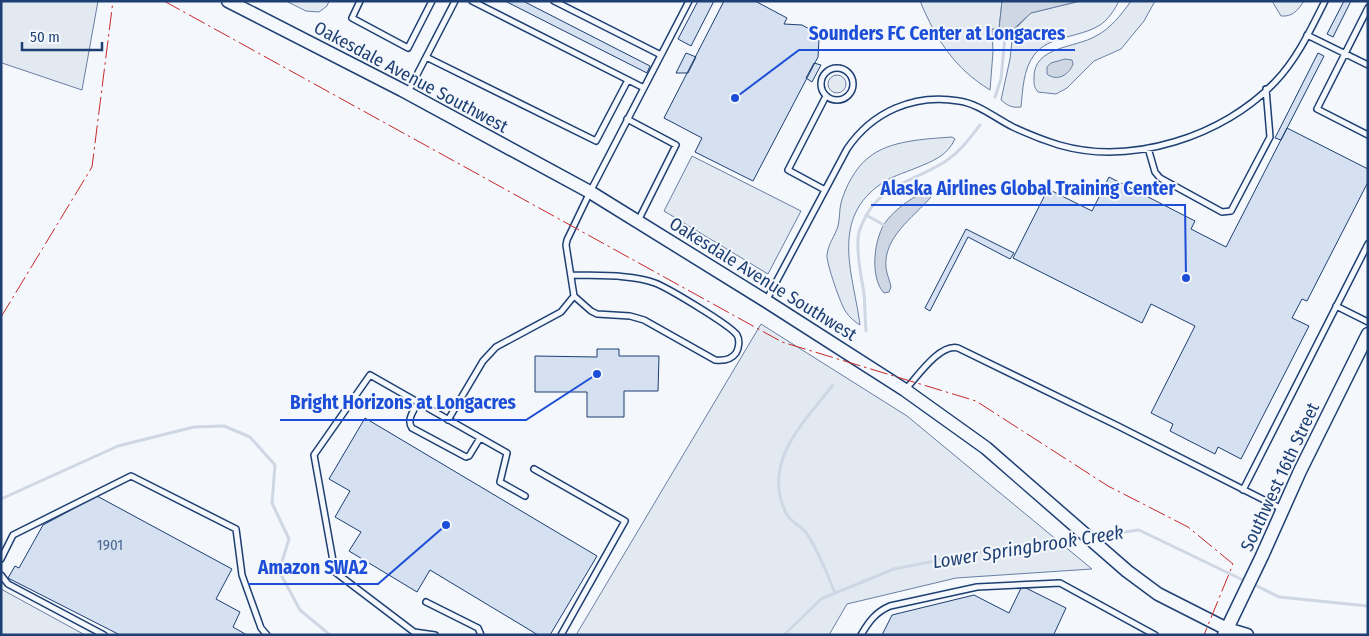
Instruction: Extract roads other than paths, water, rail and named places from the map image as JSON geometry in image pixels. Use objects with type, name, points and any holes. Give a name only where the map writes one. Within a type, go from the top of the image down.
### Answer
[{"type":"street","name":"Oakesdale Avenue Southwest","points":[[228,1],[408,92],[590,192],[766,301],[905,390],[986,448],[1127,571],[1158,594],[1225,632],[1247,635]]},
{"type":"street","name":"Southwest 16th Street","points":[[1225,632],[1368,334]]},
{"type":"lane","points":[[360,1],[352,18],[408,48],[432,1]]},
{"type":"lane","points":[[408,92],[455,1]]},
{"type":"lane","points":[[472,1],[644,88]]},
{"type":"lane","points":[[554,1],[660,55]]},
{"type":"lane","points":[[571,275],[642,279],[657,284],[728,326],[738,337],[739,344],[736,352],[723,361],[715,360],[644,320],[630,316],[598,314],[591,311],[574,296],[566,245],[590,192],[688,1]]},
{"type":"lane","points":[[766,301],[847,149],[860,132],[884,114],[917,101],[942,99],[966,103],[980,108],[1026,133],[1061,146],[1099,152],[1124,151],[1178,141],[1206,130],[1242,109],[1276,82],[1307,35],[1325,1]]},
{"type":"lane","points":[[1368,8],[1317,109],[1368,135]]},
{"type":"lane","points":[[1307,35],[1368,65]]},
{"type":"lane","points":[[426,56],[596,141],[628,80]]},
{"type":"lane","points":[[836,68],[848,72],[852,77],[853,83],[849,95],[838,100],[826,96],[821,85],[825,73],[830,69],[836,68]]},
{"type":"lane","points":[[1148,148],[1155,172],[1160,178],[1222,212],[1231,211],[1270,137],[1266,89]]},
{"type":"lane","points":[[825,190],[788,170],[826,96]]},
{"type":"lane","points":[[627,119],[676,145],[638,222]]},
{"type":"lane","points":[[1243,490],[1368,244]]},
{"type":"lane","points":[[448,420],[483,361],[496,347],[561,312],[574,296]]},
{"type":"lane","points":[[1336,306],[1368,322]]},
{"type":"lane","points":[[905,390],[930,362],[945,350],[954,347],[1118,426],[1283,510]]},
{"type":"lane","points":[[435,635],[413,633],[334,572],[314,455],[370,375],[507,453],[500,482],[525,496]]},
{"type":"lane","points":[[418,403],[409,421],[412,428],[466,457],[469,456],[480,438]]},
{"type":"lane","points":[[534,469],[625,521],[561,635]]},
{"type":"lane","points":[[1,559],[12,535],[131,476],[236,529],[242,574],[261,628],[267,635]]},
{"type":"lane","points":[[1,575],[8,584],[104,635]]},
{"type":"lane","points":[[861,635],[873,616],[890,606],[977,588],[1060,584],[1154,635]]},
{"type":"lane","points":[[426,602],[478,628],[481,635]]},
{"type":"waterway","points":[[995,97],[1001,79],[1005,37]]},
{"type":"waterway","points":[[866,331],[858,240],[861,226],[870,209],[888,191],[946,161],[965,144],[980,125]]},
{"type":"waterway","points":[[866,215],[884,225]]},
{"type":"waterway","points":[[833,385],[810,413],[789,444],[782,460],[779,477],[780,494],[786,513],[790,519],[805,531],[835,593]]},
{"type":"waterway","name":"Lower Springbrook Creek","points":[[1,499],[118,446],[194,427],[224,426],[250,437],[275,465],[272,503],[289,539],[279,571],[300,610],[330,635]]},
{"type":"waterway","name":"Lower Springbrook Creek","points":[[1094,536],[1139,530],[1245,581]]},
{"type":"waterway","name":"Lower Springbrook Creek","points":[[784,635],[821,599],[894,569],[991,550],[1082,537]]},
{"type":"waterway","name":"Lower Springbrook Creek","points":[[1251,583],[1279,597],[1368,606]]},
{"type":"place","name":"Sounders FC Center at Longacres","points":[[735,98]]},
{"type":"place","name":"Alaska Airlines Global Training Center","points":[[1186,278]]},
{"type":"place","name":"Bright Horizons at Longacres","points":[[597,374]]},
{"type":"place","name":"Amazon SWA2","points":[[446,525]]}]
